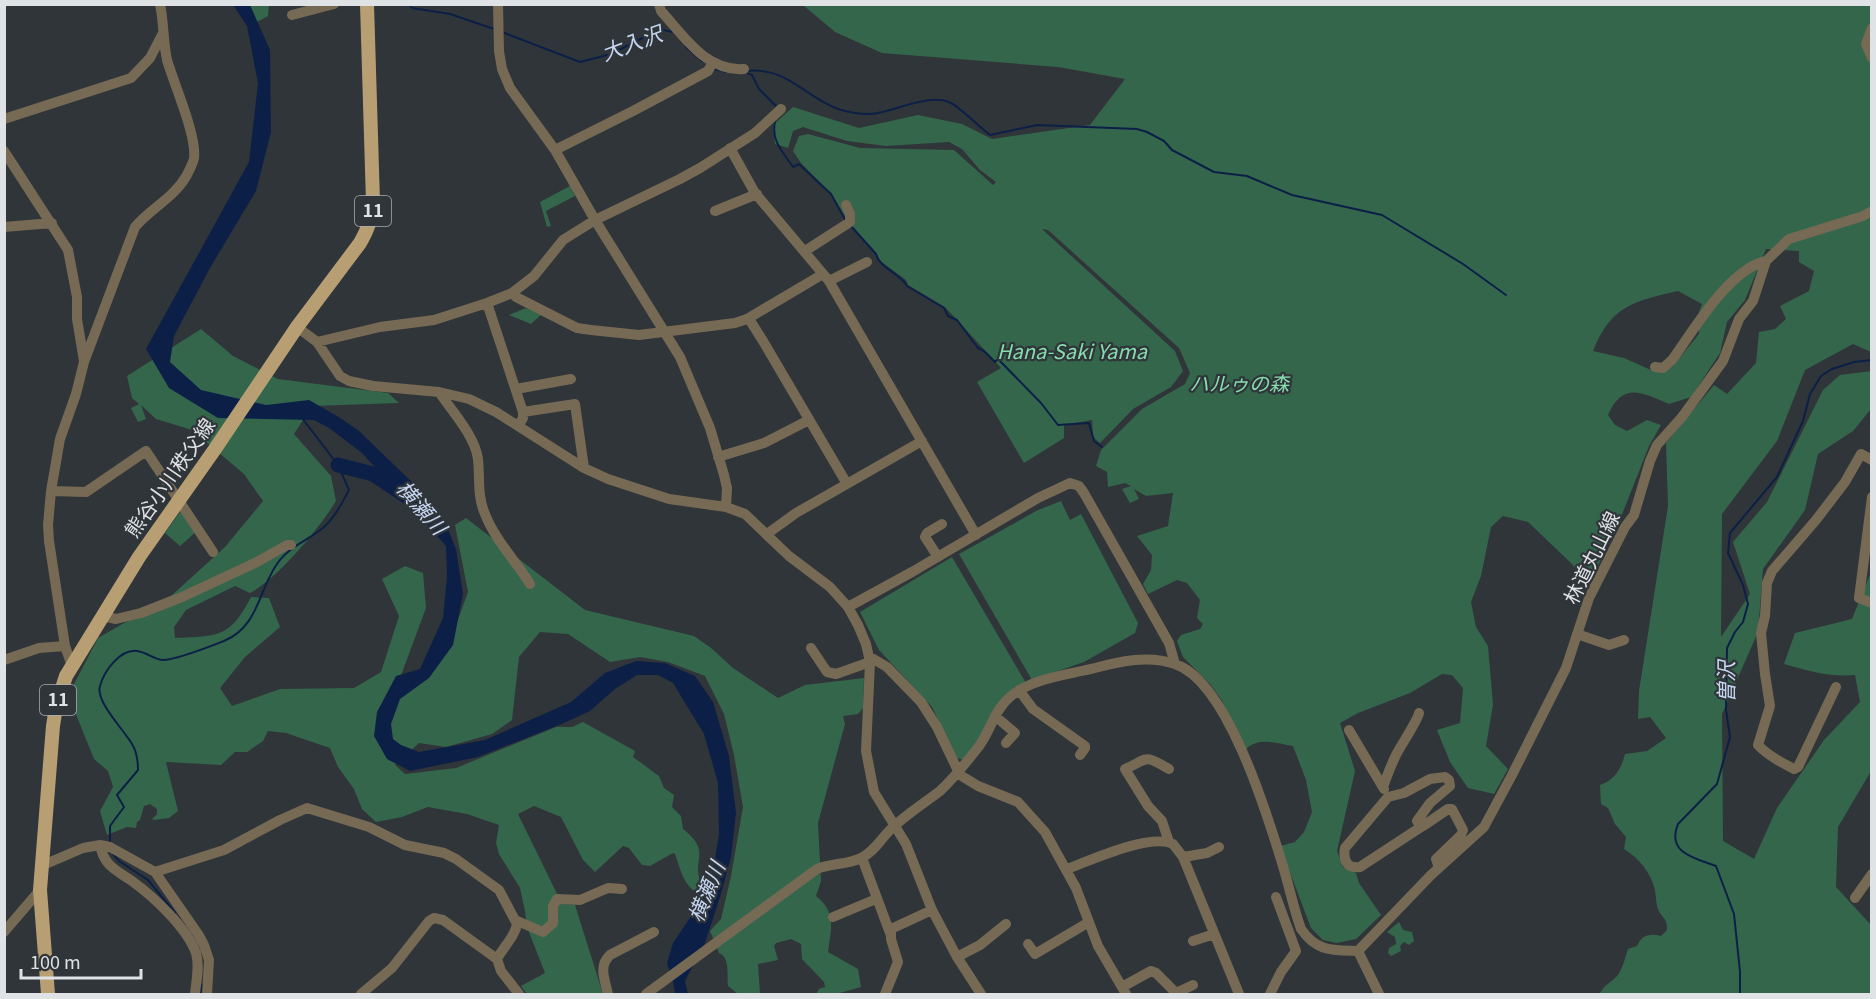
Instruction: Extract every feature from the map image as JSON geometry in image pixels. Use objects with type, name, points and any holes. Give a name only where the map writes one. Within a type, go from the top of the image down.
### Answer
[{"type":"main road","name":"熊谷小川秩父線","points":[[48,994],[39,890],[49,757],[56,707],[66,676],[139,557],[297,327],[368,229],[372,216],[373,186],[367,4]]},
{"type":"street","points":[[72,666],[65,646],[50,557],[48,525],[60,440],[84,362],[135,227],[148,212],[167,200],[174,192],[185,178],[194,159],[191,136],[167,59],[160,4]]},
{"type":"street","points":[[292,15],[334,4]]},
{"type":"street","points":[[498,4],[499,51],[502,69],[510,88],[555,150],[687,370],[710,428],[727,488],[726,507]]},
{"type":"street","points":[[659,4],[661,11],[711,66],[744,69]]},
{"type":"street","points":[[1872,28],[1866,44],[1872,58]]},
{"type":"street","points":[[4,119],[131,78],[150,58],[164,33]]},
{"type":"street","points":[[555,150],[633,111],[711,66]]},
{"type":"street","points":[[317,342],[380,327],[434,320],[512,293],[534,276],[563,240],[595,220],[680,179],[767,123],[782,109]]},
{"type":"street","points":[[730,147],[757,194],[826,277],[976,535]]},
{"type":"street","points":[[4,151],[64,242],[70,258],[84,362]]},
{"type":"street","points":[[715,211],[757,194]]},
{"type":"street","points":[[805,251],[850,222],[850,213],[846,205]]},
{"type":"street","name":"林道丸山線","points":[[1358,951],[1439,868],[1484,827],[1566,668],[1589,598],[1625,527],[1634,515],[1657,445],[1682,417],[1723,361],[1739,319],[1753,302],[1766,261],[1789,239],[1863,216],[1872,211]]},
{"type":"street","points":[[4,227],[52,223]]},
{"type":"street","points":[[1655,367],[1663,368],[1672,360],[1720,292],[1754,263],[1766,261]]},
{"type":"street","points":[[512,293],[577,328],[639,335],[717,327],[747,319],[826,277],[867,262]]},
{"type":"street","points":[[487,303],[523,412],[523,418],[518,426]]},
{"type":"street","points":[[747,319],[751,322],[847,484]]},
{"type":"street","points":[[297,327],[317,342],[340,376],[349,381],[373,386],[439,392],[478,402],[584,468],[628,487],[669,500],[726,507],[745,514],[791,558],[822,581],[848,607],[858,625],[870,659],[866,751],[874,792],[908,848],[932,910],[957,957],[981,994]]},
{"type":"street","points":[[516,388],[571,379]]},
{"type":"street","points":[[439,392],[474,442],[478,460],[480,499],[485,516],[530,584]]},
{"type":"street","points":[[523,412],[575,404],[584,468]]},
{"type":"street","points":[[718,457],[764,443],[810,420]]},
{"type":"street","points":[[767,534],[788,518],[922,441]]},
{"type":"street","points":[[51,491],[86,492],[146,451],[213,552]]},
{"type":"street","points":[[1836,687],[1798,767],[1794,769],[1788,766],[1763,751],[1758,745],[1770,706],[1761,633],[1765,616],[1767,583],[1772,571],[1845,482],[1861,454],[1872,460]]},
{"type":"street","points":[[848,607],[1038,498],[1070,483],[1079,486],[1170,643],[1175,664]]},
{"type":"street","points":[[1872,497],[1859,598],[1872,603]]},
{"type":"street","points":[[938,557],[925,537],[927,533],[942,524]]},
{"type":"street","points":[[102,616],[116,619],[141,613],[182,597],[291,545]]},
{"type":"street","points":[[1577,634],[1609,645],[1624,640]]},
{"type":"street","points":[[4,660],[39,648],[65,646]]},
{"type":"street","points":[[811,648],[827,672],[836,674],[870,659],[887,667],[921,702],[937,727],[960,775],[970,782],[1018,802],[1045,832],[1067,869],[1083,903],[1098,946],[1124,991],[1151,971],[1175,992],[1193,985]]},
{"type":"street","points":[[646,994],[811,873],[824,866],[862,858],[909,813],[941,790],[959,771],[979,747],[995,716],[1008,698],[1019,690],[1034,683],[1128,659],[1175,664],[1193,675],[1212,694],[1237,740],[1260,798],[1301,929],[1320,947],[1358,951],[1379,994]]},
{"type":"street","points":[[1019,690],[1033,709],[1085,746],[1080,755]]},
{"type":"street","points":[[1419,713],[1418,720],[1409,729],[1395,756],[1386,792],[1345,848],[1344,857],[1353,868],[1360,867],[1452,809],[1463,830],[1461,835],[1436,859],[1439,868]]},
{"type":"street","points":[[995,716],[1015,733],[1006,743]]},
{"type":"street","points":[[1349,730],[1386,792]]},
{"type":"street","points":[[1169,769],[1150,758],[1144,758],[1125,770],[1148,806],[1162,821],[1169,842],[1179,849],[1239,994]]},
{"type":"street","points":[[1386,792],[1404,793],[1436,777],[1449,780],[1450,786],[1437,796],[1419,817],[1417,821],[1421,827]]},
{"type":"street","points":[[155,872],[225,850],[307,808],[326,812],[369,827],[405,845],[436,851],[456,859],[499,890],[515,920],[516,928],[497,959]]},
{"type":"street","points":[[1067,869],[1137,844],[1169,842]]},
{"type":"street","points":[[41,866],[83,848],[100,845],[110,847],[155,872],[204,945],[209,960],[207,994]]},
{"type":"street","points":[[100,845],[102,857],[108,865],[144,890],[170,914],[191,943],[198,967],[195,994]]},
{"type":"street","points":[[1183,857],[1207,854],[1219,847]]},
{"type":"street","points":[[862,858],[890,933],[898,962],[885,994]]},
{"type":"street","points":[[1855,898],[1872,874]]},
{"type":"street","points":[[515,920],[543,932],[553,923],[553,906],[557,899],[580,900],[608,888],[622,890]]},
{"type":"street","points":[[4,932],[39,890]]},
{"type":"street","points":[[1270,994],[1281,972],[1296,951],[1276,897]]},
{"type":"street","points":[[833,917],[876,899]]},
{"type":"street","points":[[890,933],[894,926],[932,910]]},
{"type":"street","points":[[361,994],[392,968],[434,918],[443,920],[497,959],[501,971],[519,994]]},
{"type":"street","points":[[1028,944],[1035,954],[1089,922]]},
{"type":"street","points":[[957,957],[980,945],[1006,924]]},
{"type":"street","points":[[608,994],[602,966],[605,960],[609,955],[654,932]]},
{"type":"street","points":[[1193,941],[1214,934]]},
{"type":"green space","points":[[245,5],[269,5],[268,16],[257,22]]},
{"type":"green space","points":[[803,5],[1871,5],[1871,352],[1853,344],[1805,370],[1777,441],[1722,514],[1721,637],[1750,594],[1733,542],[1767,502],[1823,390],[1840,375],[1871,371],[1871,409],[1853,431],[1818,454],[1805,510],[1763,569],[1758,632],[1722,714],[1723,841],[1754,859],[1777,808],[1824,740],[1860,702],[1855,675],[1827,674],[1784,664],[1795,633],[1852,619],[1871,572],[1871,771],[1838,827],[1836,887],[1871,925],[1871,994],[1600,993],[1619,973],[1628,949],[1637,946],[1646,936],[1661,936],[1667,930],[1657,907],[1651,878],[1639,861],[1624,849],[1626,837],[1615,824],[1608,808],[1601,804],[1600,785],[1617,773],[1625,754],[1647,751],[1666,738],[1650,717],[1638,719],[1639,691],[1668,506],[1666,443],[1714,385],[1727,394],[1756,363],[1759,332],[1775,329],[1786,319],[1780,306],[1809,291],[1814,271],[1799,262],[1799,251],[1766,249],[1745,300],[1727,322],[1720,353],[1691,397],[1669,404],[1650,396],[1634,393],[1620,397],[1614,404],[1608,415],[1615,425],[1627,431],[1647,420],[1661,425],[1649,446],[1621,517],[1588,587],[1572,564],[1528,522],[1503,516],[1491,527],[1481,576],[1471,602],[1476,627],[1488,646],[1493,705],[1486,746],[1508,769],[1494,794],[1468,788],[1450,762],[1437,730],[1460,723],[1463,688],[1452,675],[1442,674],[1410,693],[1358,713],[1340,723],[1355,771],[1337,851],[1343,867],[1356,873],[1359,883],[1381,915],[1356,939],[1337,943],[1323,940],[1311,928],[1280,846],[1295,842],[1304,832],[1312,812],[1306,780],[1293,746],[1262,742],[1246,749],[1221,699],[1210,684],[1183,657],[1177,641],[1181,635],[1200,629],[1203,624],[1197,618],[1200,600],[1187,583],[1177,580],[1148,594],[1143,584],[1151,570],[1152,555],[1137,536],[1168,526],[1173,493],[1146,496],[1134,489],[1139,499],[1130,503],[1122,489],[1131,486],[1125,483],[1108,487],[1107,472],[1096,466],[1101,450],[1142,409],[1185,384],[1190,373],[1179,348],[1048,230],[1042,229],[1175,351],[1183,371],[1171,387],[1133,409],[1100,443],[1093,437],[1092,420],[1064,425],[1064,438],[1024,463],[977,382],[1001,368],[945,307],[908,285],[906,280],[879,260],[877,254],[847,220],[831,194],[801,163],[793,151],[799,136],[808,134],[860,148],[954,150],[993,185],[996,182],[980,170],[962,149],[949,142],[886,146],[847,141],[803,127],[793,131],[788,148],[775,144],[773,125],[793,107],[859,128],[918,115],[962,124],[992,139],[1090,125],[1125,79],[1058,67],[882,53],[835,32]],"holes":[[[1678,291],[1702,304],[1698,315],[1699,334],[1673,366],[1664,372],[1651,370],[1624,358],[1593,351],[1600,336],[1616,314],[1637,302]]]},
{"type":"green space","points":[[570,186],[575,196],[546,211],[551,226],[547,227],[540,202]]},
{"type":"green space","points":[[526,308],[542,314],[531,324],[509,315]]},
{"type":"green space","points":[[201,329],[233,356],[278,379],[388,393],[399,403],[312,406],[294,434],[331,476],[336,501],[297,552],[261,586],[250,593],[235,586],[186,610],[174,627],[175,638],[212,635],[229,627],[251,597],[269,598],[280,627],[245,657],[220,688],[232,706],[280,689],[354,688],[381,672],[399,616],[382,579],[405,566],[423,573],[426,608],[400,678],[422,677],[455,628],[468,592],[455,525],[466,518],[585,610],[694,636],[733,668],[778,698],[805,685],[864,678],[863,708],[858,714],[843,716],[845,724],[818,823],[821,881],[816,896],[823,902],[830,915],[828,952],[858,969],[861,987],[836,994],[816,994],[819,989],[825,987],[824,982],[802,959],[801,944],[791,939],[776,943],[774,946],[778,960],[758,964],[760,994],[738,994],[728,986],[725,958],[719,953],[710,931],[721,919],[743,807],[724,714],[705,676],[668,662],[640,657],[610,662],[568,634],[540,632],[519,657],[512,720],[492,734],[446,747],[419,743],[395,765],[405,774],[456,768],[556,727],[572,727],[583,722],[635,751],[633,757],[659,776],[664,788],[674,795],[672,807],[681,816],[683,829],[697,845],[698,871],[704,888],[699,893],[686,882],[673,853],[650,866],[642,865],[629,848],[623,846],[595,872],[583,860],[561,817],[534,806],[518,814],[562,904],[575,905],[603,994],[527,994],[521,986],[545,973],[527,927],[520,888],[499,854],[496,843],[499,825],[467,814],[428,807],[402,817],[376,822],[362,809],[354,789],[338,767],[330,748],[286,733],[268,731],[263,741],[247,752],[235,752],[221,765],[166,762],[178,811],[169,818],[154,820],[152,819],[157,814],[157,809],[150,804],[144,806],[136,828],[127,827],[107,835],[100,811],[113,787],[108,771],[94,759],[73,707],[70,692],[98,638],[171,596],[225,547],[263,501],[244,474],[192,430],[156,419],[141,405],[146,419],[138,422],[131,408],[139,404],[132,398],[127,376]]},
{"type":"green space","points":[[1061,501],[1070,520],[1081,514],[1138,623],[1135,633],[1084,662],[1032,680],[959,554],[1038,510]]},
{"type":"green space","points":[[182,509],[197,531],[180,546],[165,533]]},
{"type":"green space","points":[[952,557],[1026,683],[964,760],[957,758],[932,707],[879,650],[860,612]]},
{"type":"green space","points":[[1399,922],[1403,930],[1412,932],[1414,941],[1409,945],[1404,942],[1400,946],[1401,951],[1391,956],[1388,953],[1389,948],[1396,944],[1395,937],[1387,932]]},
{"type":"water","name":"横瀬川","points":[[233,5],[250,5],[270,50],[271,132],[256,191],[210,268],[174,336],[170,362],[201,390],[266,405],[309,400],[337,416],[358,430],[416,486],[424,502],[446,524],[456,549],[463,594],[453,645],[429,678],[400,699],[391,724],[393,739],[401,745],[419,752],[485,740],[571,702],[605,673],[636,661],[665,663],[695,676],[713,702],[729,756],[736,813],[731,857],[705,943],[685,981],[688,994],[675,994],[667,963],[673,943],[710,888],[719,834],[718,783],[704,734],[673,683],[658,675],[637,675],[615,689],[590,711],[478,757],[410,771],[387,759],[374,736],[377,712],[396,676],[420,669],[443,618],[447,576],[446,546],[362,453],[329,428],[314,420],[218,418],[169,388],[146,349],[249,162],[258,83],[247,26]]},
{"type":"waterway","name":"大入沢","points":[[409,4],[412,8],[450,14],[494,29]]},
{"type":"waterway","name":"大入沢","points":[[502,32],[580,62],[611,54],[660,29],[672,32]]},
{"type":"waterway","name":"大入沢","points":[[686,47],[702,61]]},
{"type":"waterway","name":"大入沢","points":[[714,69],[726,72]]},
{"type":"waterway","points":[[746,71],[773,73],[826,104],[854,113],[879,113],[921,101],[942,100],[951,103],[990,135],[1037,125],[1137,129],[1164,141],[1172,150],[1214,172],[1247,176],[1292,195],[1382,215],[1463,264],[1506,295]]},
{"type":"waterway","points":[[747,73],[752,75],[759,89],[778,108]]},
{"type":"waterway","points":[[775,121],[776,140],[785,156],[793,167],[799,164],[831,194],[846,221]]},
{"type":"waterway","points":[[850,225],[882,264],[907,286],[944,308],[948,316],[957,320],[978,348],[995,362],[998,359],[1041,403],[1058,425],[1089,423],[1094,441],[1102,447]]},
{"type":"waterway","name":"曽沢","points":[[1740,994],[1734,914],[1716,866],[1685,853],[1679,848],[1675,834],[1678,824],[1717,784],[1730,737],[1726,710],[1727,648],[1743,622],[1748,604],[1743,585],[1728,553],[1730,533],[1777,477],[1803,421],[1810,394],[1821,376],[1832,369],[1854,362],[1872,360]]},
{"type":"waterway","points":[[110,843],[110,826],[124,807],[117,795],[138,770],[138,767],[134,747],[102,699],[100,692],[102,680],[114,662],[131,651],[160,660],[169,659],[211,646],[236,634],[251,617],[271,574],[282,558],[332,519],[349,490],[338,465],[302,418]]},
{"type":"waterway","name":"横瀬川","points":[[338,465],[373,474],[412,500]]},
{"type":"waterway","points":[[113,854],[119,861],[148,880],[175,913]]},
{"type":"waterway","points":[[201,994],[202,985]]},
{"type":"park label","name":"Hana-Saki Yama","points":[[1072,352]]},
{"type":"park label","name":"ハルゥの森","points":[[1239,384]]}]
